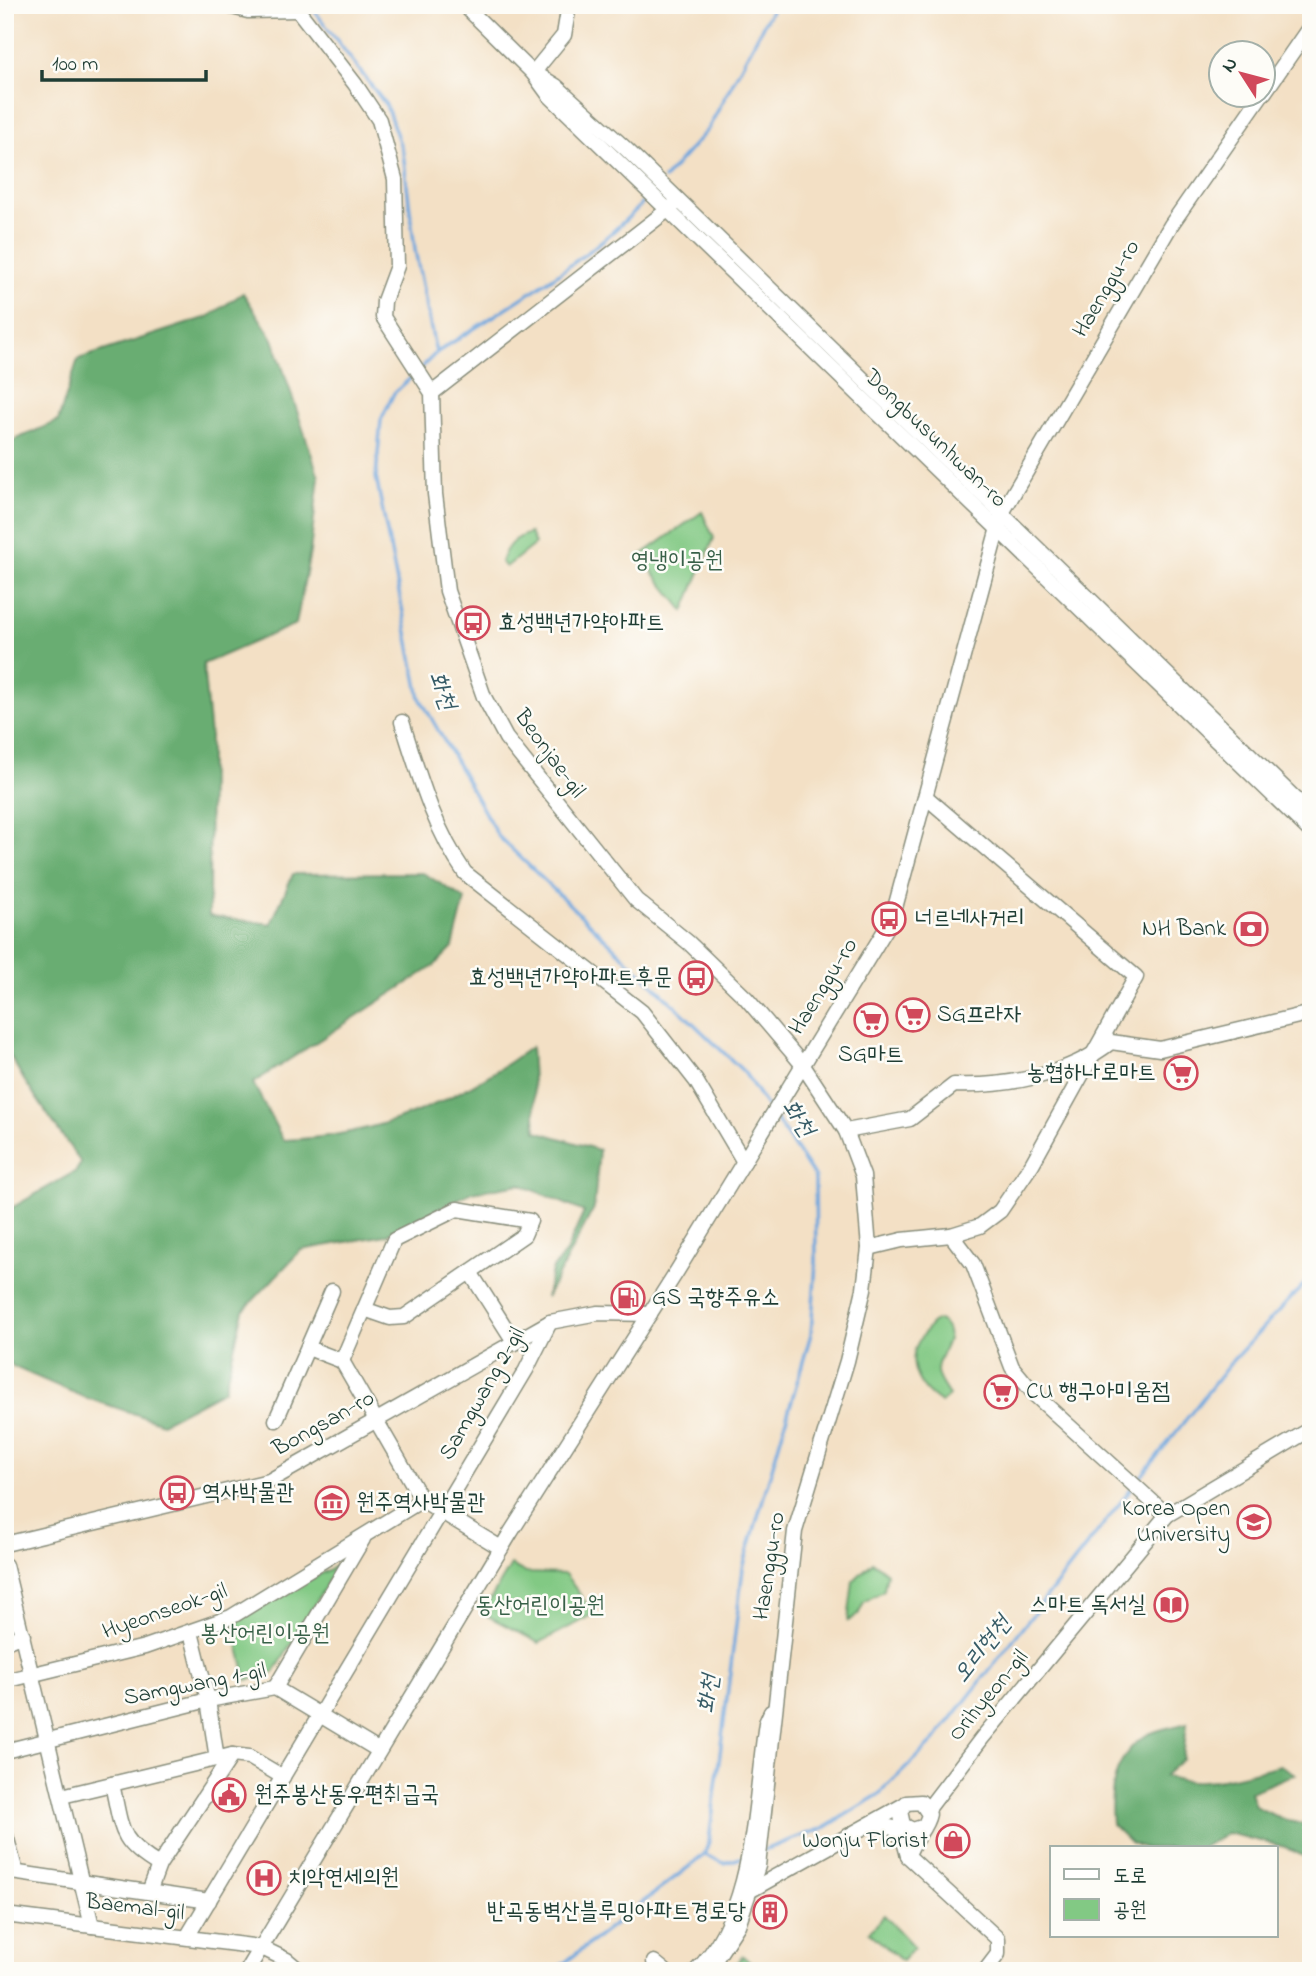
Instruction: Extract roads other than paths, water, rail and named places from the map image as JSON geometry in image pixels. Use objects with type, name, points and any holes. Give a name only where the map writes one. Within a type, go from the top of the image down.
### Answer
[{"type":"street","points":[[224,5],[247,11],[295,8],[355,84],[379,120],[395,179],[397,266],[384,302],[383,317],[430,390],[674,196]]},
{"type":"street","name":"Dongbusunhwan-ro","points":[[464,5],[533,73],[549,95],[663,207],[1311,832]]},
{"type":"street","points":[[533,73],[564,35],[569,5]]},
{"type":"street","name":"Haenggu-ro","points":[[1278,72],[1311,25]]},
{"type":"street","name":"Dongbusunhwan-ro","points":[[533,73],[555,86],[625,148],[1311,814]]},
{"type":"street","name":"Haenggu-ro","points":[[749,1886],[760,1800],[765,1723],[773,1708],[795,1531],[848,1361],[864,1289],[869,1248],[863,1176],[846,1131],[802,1064],[857,980],[892,919],[1002,513],[1171,225],[1253,108]]},
{"type":"street","name":"Beonjae-gil","points":[[430,390],[435,494],[447,591],[484,697],[506,738],[636,900],[689,943],[747,998],[802,1064]]},
{"type":"street","points":[[402,722],[446,846],[465,873],[642,1012],[696,1081],[744,1162]]},
{"type":"street","points":[[869,1248],[902,1240],[951,1235],[979,1226],[1000,1211],[1032,1164],[1136,977],[926,797]]},
{"type":"street","points":[[846,1131],[910,1119],[954,1085],[982,1086],[1024,1080],[1094,1055],[1111,1042],[1160,1049],[1311,1013]]},
{"type":"street","points":[[247,1971],[501,1548],[650,1314],[802,1064]]},
{"type":"street","points":[[342,1361],[364,1309],[394,1240],[457,1209],[530,1221],[524,1235],[404,1317],[390,1318],[364,1309]]},
{"type":"street","points":[[951,1235],[973,1264],[1012,1367],[1036,1396],[1163,1511]]},
{"type":"street","points":[[470,1272],[515,1343]]},
{"type":"street","points":[[276,1420],[332,1291]]},
{"type":"street","name":"Bongsan-ro","points":[[5,1544],[269,1481],[550,1322],[598,1313],[650,1314]]},
{"type":"street","name":"Samgwang 2-gil","points":[[187,1937],[526,1370],[550,1322]]},
{"type":"street","points":[[309,1348],[342,1361],[422,1500],[501,1548]]},
{"type":"street","name":"Orihyeon-gil","points":[[928,1809],[1163,1511],[1311,1429]]},
{"type":"street","name":"Hyeonseok-gil","points":[[5,1681],[191,1632],[230,1618],[422,1500]]},
{"type":"street","name":"Hyeonseok-gil","points":[[275,1688],[363,1537]]},
{"type":"street","points":[[5,1565],[92,1926]]},
{"type":"street","points":[[191,1632],[208,1700],[217,1759]]},
{"type":"street","points":[[5,1642],[23,1635]]},
{"type":"street","name":"Samgwang 1-gil","points":[[5,1751],[208,1700],[275,1688],[378,1750]]},
{"type":"street","points":[[696,1971],[722,1934],[749,1886],[872,1824],[933,1787],[982,1738]]},
{"type":"street","points":[[62,1796],[232,1755],[249,1757],[283,1777]]},
{"type":"street","points":[[149,1892],[159,1865],[232,1755]]},
{"type":"street","points":[[112,1784],[124,1836],[131,1846],[159,1865]]},
{"type":"street","points":[[907,1803],[921,1802],[928,1809],[928,1819],[911,1843],[908,1856]]},
{"type":"street","points":[[907,1803],[900,1816],[899,1826],[908,1856],[998,1939],[998,1954],[985,1971]]},
{"type":"street","points":[[872,1824],[912,1830],[922,1827]]},
{"type":"street","points":[[5,1832],[11,1871],[209,1901]]},
{"type":"street","points":[[708,1971],[738,1925],[749,1886]]},
{"type":"street","name":"Baemal-gil","points":[[5,1915],[260,1947],[287,1960],[300,1971]]},
{"type":"waterway","points":[[310,5],[386,105],[403,153],[415,250],[436,353]]},
{"type":"waterway","points":[[664,179],[708,129],[774,5]]},
{"type":"waterway","points":[[422,367],[436,353],[575,262],[625,221],[647,198]]},
{"type":"waterway","name":"화천","points":[[414,375],[394,393],[381,420],[376,477],[420,698],[498,836],[744,1072],[769,1110]]},
{"type":"waterway","name":"화천","points":[[554,1971],[704,1855],[709,1842],[743,1568],[811,1334],[816,1262],[815,1178],[776,1119]]},
{"type":"waterway","name":"오리현천","points":[[1136,1483],[1232,1361],[1311,1277]]},
{"type":"waterway","name":"오리현천","points":[[764,1850],[826,1827],[878,1795],[934,1741],[1131,1489]]},
{"type":"waterway","name":"오리현천","points":[[705,1855],[724,1863],[744,1857]]},
{"type":"place","name":"효성백년가약아파트","points":[[473,623]]},
{"type":"place","name":"너르네사거리","points":[[889,919]]},
{"type":"place","name":"NH Bank","points":[[1251,929]]},
{"type":"place","name":"효성백년가약아파트후문","points":[[696,978]]},
{"type":"place","name":"SG프라자","points":[[913,1015]]},
{"type":"place","name":"SG마트","points":[[871,1020]]},
{"type":"place","name":"농협하나로마트","points":[[1181,1073]]},
{"type":"place","name":"GS 국향주유소","points":[[628,1298]]},
{"type":"place","name":"CU 행구아미움점","points":[[1001,1392]]},
{"type":"place","name":"역사박물관","points":[[177,1493]]},
{"type":"place","name":"원주역사박물관","points":[[332,1503]]},
{"type":"place","name":"Korea Open University","points":[[1254,1522]]},
{"type":"place","name":"스마트 독서실","points":[[1171,1605]]},
{"type":"place","name":"원주봉산동우편취급국","points":[[229,1795]]},
{"type":"place","name":"Wonju Florist","points":[[953,1841]]},
{"type":"place","name":"치악연세의원","points":[[264,1878]]},
{"type":"place","name":"반곡동벽산블루밍아파트경로당","points":[[770,1912]]},
{"type":"park label","name":"영냉이공원","points":[[677,561]]},
{"type":"park label","name":"동산어린이공원","points":[[540,1606]]},
{"type":"park label","name":"봉산어린이공원","points":[[265,1634]]}]
